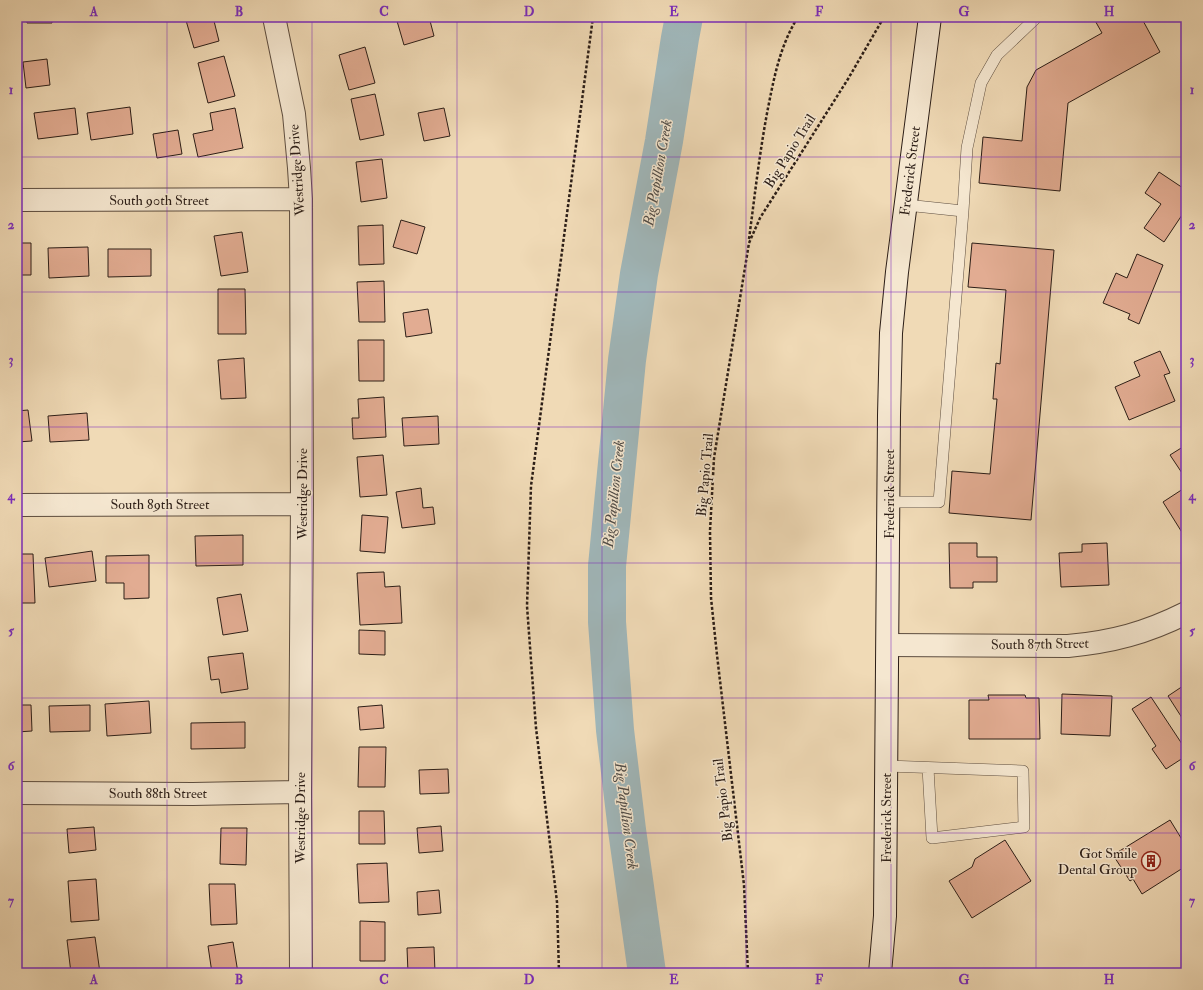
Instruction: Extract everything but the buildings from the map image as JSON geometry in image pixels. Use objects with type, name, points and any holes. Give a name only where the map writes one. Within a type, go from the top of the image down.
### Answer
[{"type":"street","name":"Westridge Drive","points":[[274,17],[294,114],[300,168],[301,199],[301,973]]},
{"type":"street","name":"Frederick Street","points":[[880,973],[886,916],[889,415],[891,333],[930,17]]},
{"type":"street","name":"South 90th Street","points":[[17,200],[301,199]]},
{"type":"street","name":"South 89th Street","points":[[17,505],[302,504]]},
{"type":"street","name":"South 87th Street","points":[[888,645],[1068,646],[1094,644],[1124,638],[1186,613]]},
{"type":"street","name":"South 88th Street","points":[[17,793],[193,794],[300,792]]},
{"type":"lane","points":[[889,502],[939,502],[967,148],[981,83],[997,55],[1036,17]]},
{"type":"lane","points":[[906,206],[963,211]]},
{"type":"lane","points":[[887,766],[1023,771],[1024,827],[932,838],[928,768]]},
{"type":"path","points":[[559,973],[557,902],[536,728],[527,606],[531,486],[593,17]]},
{"type":"path","points":[[749,243],[761,146],[777,65],[789,32],[798,17]]},
{"type":"path","name":"Big Papio Trail","points":[[748,973],[744,885],[716,655],[711,598],[710,530],[714,458],[749,243],[760,218],[848,79],[884,17]]},
{"type":"waterway","name":"Big Papillion Creek","points":[[647,973],[615,730],[607,622],[607,566],[627,360],[639,274],[664,141],[684,17]]},
{"type":"place","name":"Got Smile Dental Group","points":[[1151,861]]}]
